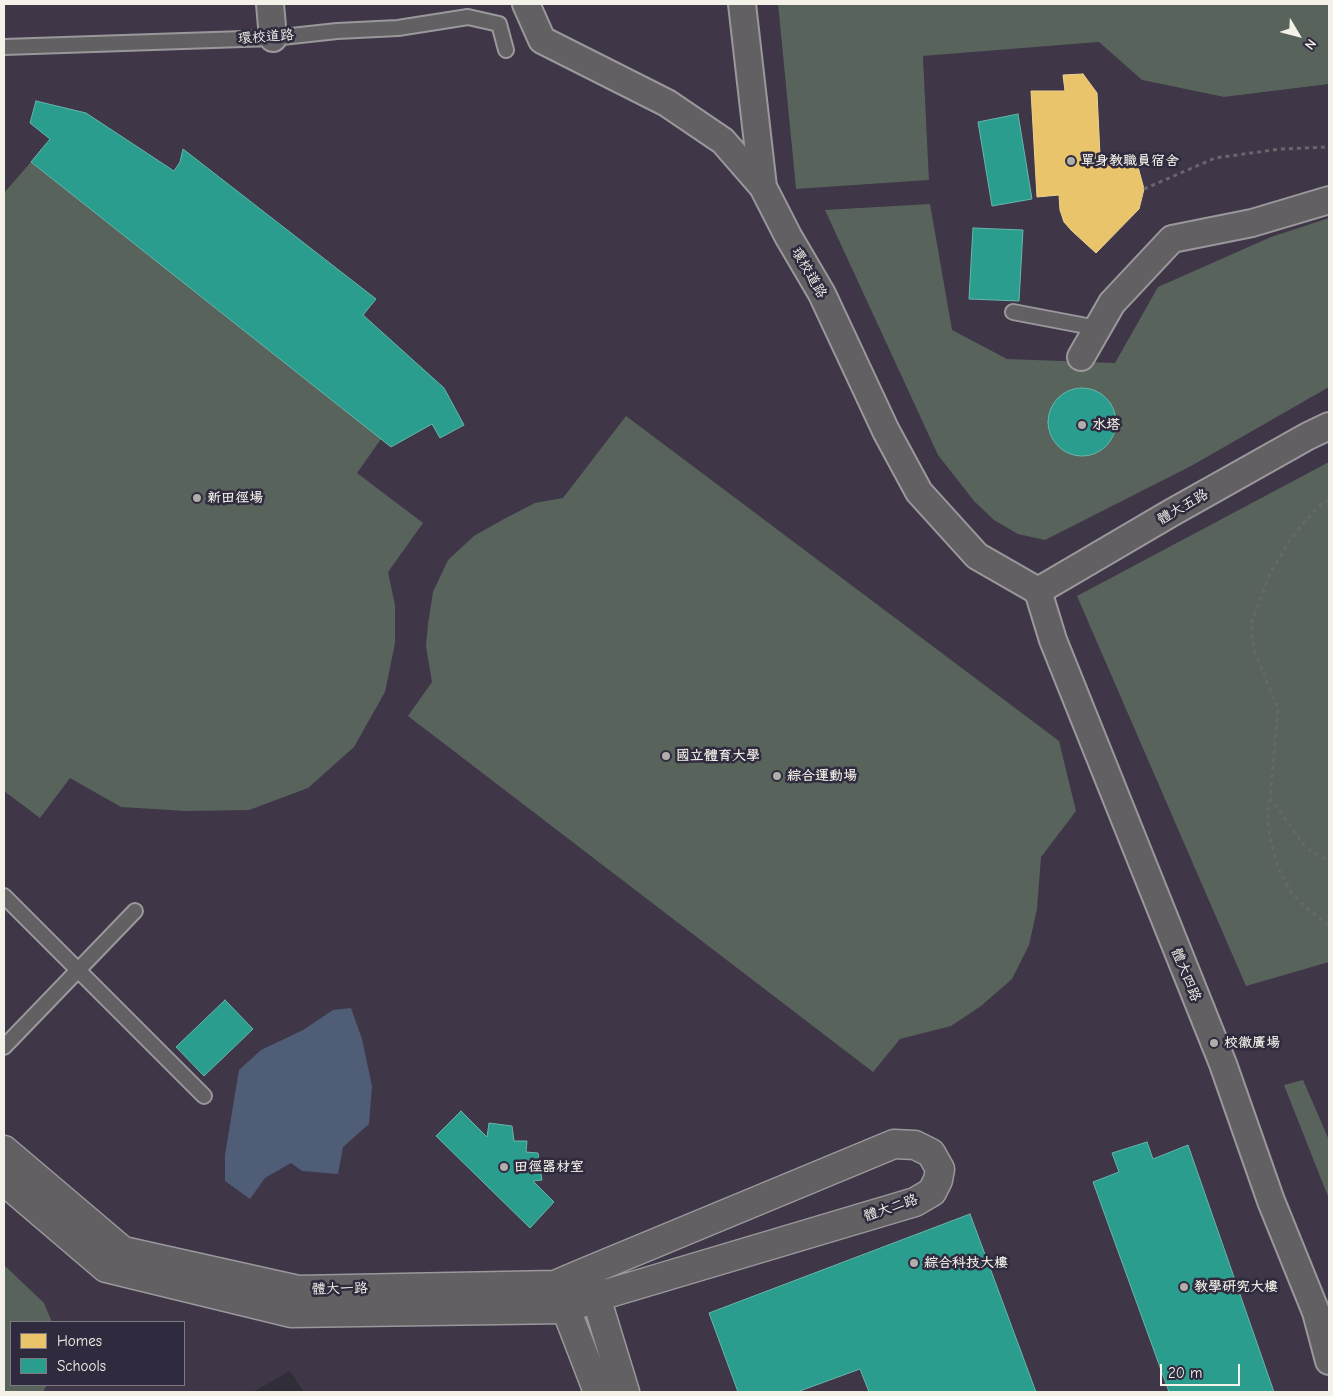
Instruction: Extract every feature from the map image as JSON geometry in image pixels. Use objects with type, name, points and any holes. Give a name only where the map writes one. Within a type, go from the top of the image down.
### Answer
[{"type":"street","points":[[270,4],[274,38]]},
{"type":"street","points":[[742,4],[764,187]]},
{"type":"street","name":"環校道路","points":[[526,6],[542,40],[667,103],[723,142],[764,187],[788,236],[822,294],[886,432],[919,492],[977,556],[1038,591]]},
{"type":"street","points":[[1081,357],[1112,303],[1172,239],[1252,223],[1329,200]]},
{"type":"street","name":"體大五路","points":[[1038,591],[1196,499],[1329,426]]},
{"type":"street","name":"體大四路","points":[[1038,591],[1053,640],[1223,1064],[1271,1201],[1316,1312],[1329,1361]]},
{"type":"street","name":"體大二路","points":[[566,1309],[596,1297],[914,1202],[932,1192],[938,1180],[940,1169],[931,1153],[915,1144],[894,1144],[588,1271]]},
{"type":"street","name":"體大一路","points":[[4,1150],[123,1251],[298,1290],[555,1285],[588,1271]]},
{"type":"street","name":"體大一路","points":[[4,1180],[106,1268],[291,1313],[566,1309]]},
{"type":"street","points":[[588,1271],[626,1392]]},
{"type":"street","points":[[555,1285],[598,1392]]},
{"type":"lane","name":"環校道路","points":[[4,47],[274,38],[337,31],[398,28],[468,17],[499,24],[506,50]]},
{"type":"lane","points":[[1013,312],[1098,328]]},
{"type":"lane","points":[[4,896],[204,1096]]},
{"type":"lane","points":[[4,1047],[135,911]]},
{"type":"path","points":[[1144,189],[1215,158],[1280,148],[1329,147]]},
{"type":"path","points":[[1329,500],[1318,507],[1290,539],[1268,578],[1252,622],[1255,652],[1278,709],[1270,798],[1267,811],[1270,842],[1278,868],[1291,892],[1329,926]]},
{"type":"path","points":[[1270,798],[1306,848],[1329,861]]},
{"type":"shaded area","name":"國立體育大學","points":[[4,4],[778,4],[796,189],[929,180],[923,56],[1099,42],[1142,80],[1224,97],[1329,84],[1329,1392],[304,1392],[290,1371],[253,1392],[4,1392]]},
{"type":"shaded area","points":[[778,4],[1329,4],[1329,84],[1224,97],[1142,80],[1099,42],[923,56],[929,180],[796,189]]},
{"type":"shaded area","name":"新田徑場","points":[[31,162],[381,439],[357,473],[423,523],[388,572],[395,605],[395,643],[385,692],[354,747],[308,788],[249,810],[187,811],[121,807],[70,778],[40,818],[4,791],[4,193]]},
{"type":"shaded area","points":[[930,204],[952,330],[1007,359],[1115,363],[1158,287],[1271,237],[1329,218],[1329,387],[1191,466],[1045,540],[1018,534],[994,520],[974,501],[938,455],[825,210]]},
{"type":"shaded area","name":"綜合運動場","points":[[626,416],[1059,741],[1076,811],[1041,857],[1037,909],[1029,945],[1012,979],[981,1006],[951,1026],[900,1039],[873,1072],[408,716],[432,682],[426,646],[428,624],[433,592],[448,560],[474,536],[504,519],[535,503],[563,498]]},
{"type":"shaded area","points":[[1329,462],[1329,962],[1246,986],[1077,596]]},
{"type":"shaded area","points":[[1303,1080],[1329,1140],[1329,1199],[1284,1085]]},
{"type":"shaded area","points":[[4,1265],[44,1303],[52,1321],[10,1321],[10,1386],[46,1386],[43,1392],[4,1392]]},
{"type":"water","points":[[351,1008],[362,1039],[372,1086],[369,1124],[343,1147],[338,1174],[302,1171],[291,1163],[265,1178],[250,1199],[225,1181],[225,1155],[239,1070],[261,1050],[303,1030],[333,1010]]},
{"type":"building: Homes","name":"單身教職員宿舍","points":[[1083,74],[1097,93],[1100,155],[1109,164],[1120,159],[1138,167],[1144,189],[1139,209],[1096,253],[1064,222],[1060,210],[1059,195],[1037,197],[1031,91],[1065,91],[1063,75]]},
{"type":"building: Schools","points":[[36,101],[86,113],[174,171],[180,162],[183,149],[376,299],[363,315],[444,388],[464,425],[440,438],[432,424],[391,447],[31,162],[50,139],[30,123]]},
{"type":"building: Schools","points":[[1018,114],[1032,199],[992,206],[978,122]]},
{"type":"building: Schools","points":[[973,228],[1023,230],[1019,301],[969,299]]},
{"type":"building: Schools","name":"水塔","points":[[1082,388],[1095,391],[1106,398],[1113,409],[1116,422],[1113,435],[1106,446],[1095,453],[1082,456],[1069,453],[1058,446],[1051,435],[1048,422],[1051,409],[1058,398],[1069,391]]},
{"type":"building: Schools","points":[[225,1000],[253,1029],[204,1076],[176,1047]]},
{"type":"building: Schools","name":"田徑器材室","points":[[461,1111],[487,1137],[489,1123],[512,1126],[514,1141],[527,1141],[526,1152],[538,1153],[542,1180],[533,1181],[554,1202],[530,1228],[436,1136]]},
{"type":"building: Schools","name":"教學研究大樓","points":[[1147,1142],[1153,1159],[1188,1145],[1274,1392],[1169,1392],[1093,1182],[1119,1172],[1112,1153]]},
{"type":"building: Schools","name":"綜合科技大樓","points":[[970,1214],[1036,1392],[869,1392],[860,1369],[797,1392],[738,1392],[709,1313]]},
{"type":"place","name":"單身教職員宿舍","points":[[1071,161]]},
{"type":"place","name":"水塔","points":[[1082,425]]},
{"type":"place","name":"新田徑場","points":[[197,498]]},
{"type":"place","name":"國立體育大學","points":[[666,756]]},
{"type":"place","name":"綜合運動場","points":[[777,776]]},
{"type":"place","name":"校徽廣場","points":[[1214,1043]]},
{"type":"place","name":"田徑器材室","points":[[504,1167]]},
{"type":"place","name":"綜合科技大樓","points":[[914,1263]]},
{"type":"place","name":"教學研究大樓","points":[[1184,1287]]}]
